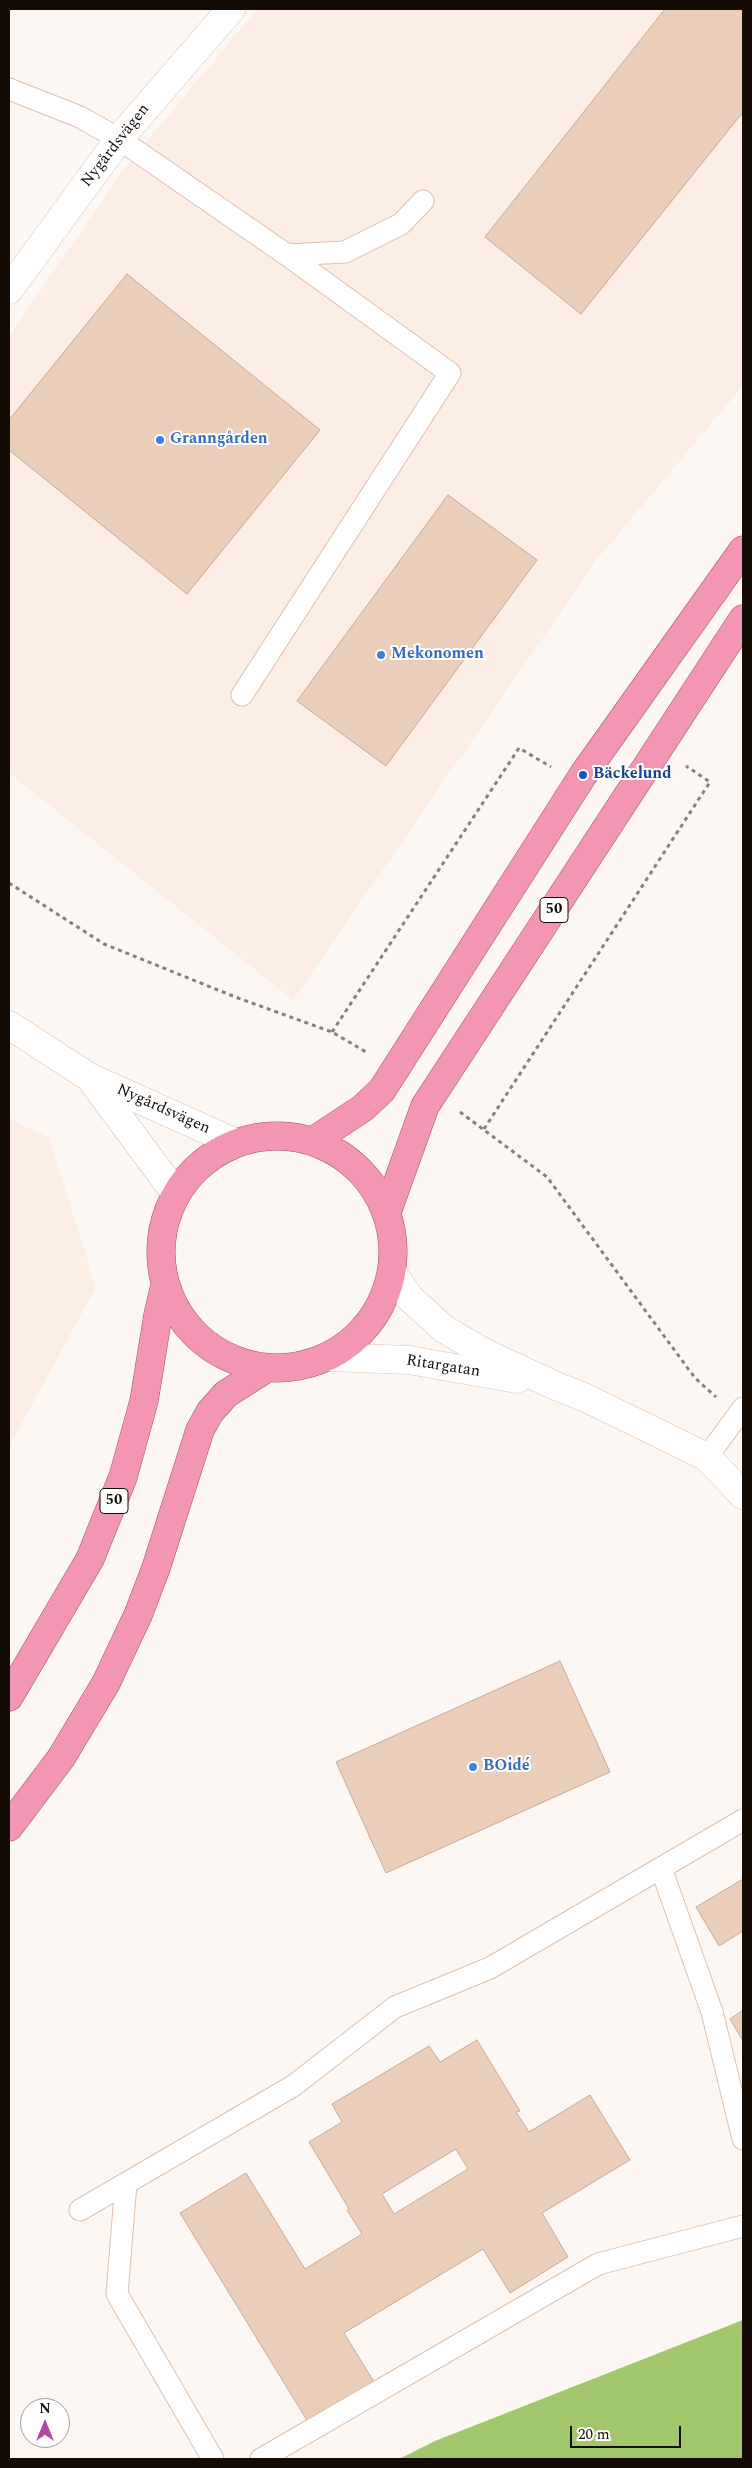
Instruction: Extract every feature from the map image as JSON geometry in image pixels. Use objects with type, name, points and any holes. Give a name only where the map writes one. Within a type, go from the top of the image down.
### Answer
[{"type":"highway","points":[[313,1141],[364,1108],[382,1090],[583,775],[743,550]]},
{"type":"highway","name":"50","points":[[387,1212],[425,1106],[743,619]]},
{"type":"highway","points":[[263,1136],[290,1136],[313,1141],[340,1154],[361,1171],[378,1193],[387,1212],[394,1245],[392,1272],[384,1298],[375,1316],[352,1342],[329,1356],[303,1366],[266,1368],[249,1365],[223,1355],[201,1340],[183,1321],[165,1285],[161,1245],[165,1219],[176,1194],[192,1172],[212,1155],[236,1143],[263,1136]]},
{"type":"highway","name":"50","points":[[9,1697],[90,1558],[120,1487],[144,1400],[165,1285]]},
{"type":"highway","points":[[9,1827],[61,1758],[106,1683],[142,1606],[156,1568],[193,1447],[210,1412],[226,1394],[266,1368]]},
{"type":"street","name":"Nygårdsvägen","points":[[9,290],[118,139],[232,9]]},
{"type":"street","name":"Nygårdsvägen","points":[[9,1025],[89,1077],[236,1143]]},
{"type":"street","name":"Nygårdsvägen","points":[[89,1077],[176,1194]]},
{"type":"street","name":"Ritargatan","points":[[392,1272],[410,1298],[444,1329],[485,1353],[586,1398],[707,1457],[743,1495]]},
{"type":"street","name":"Ritargatan","points":[[329,1356],[409,1360],[556,1386]]},
{"type":"lane","points":[[9,89],[80,117],[118,139],[287,255],[450,373],[242,695]]},
{"type":"lane","points":[[287,255],[346,252],[401,224],[423,201]]},
{"type":"lane","points":[[707,1457],[741,1413]]},
{"type":"lane","points":[[80,2210],[293,2086],[395,2007],[490,1968],[743,1820]]},
{"type":"lane","points":[[661,1868],[712,2012],[743,2139]]},
{"type":"lane","points":[[126,2183],[117,2294],[213,2459]]},
{"type":"lane","points":[[261,2459],[598,2264],[743,2226]]},
{"type":"path","points":[[332,1032],[520,748],[552,768]]},
{"type":"path","points":[[484,1129],[710,782],[686,766]]},
{"type":"path","points":[[9,884],[104,944],[238,998],[332,1032],[366,1053]]},
{"type":"path","points":[[456,1110],[484,1129],[547,1178],[695,1378],[741,1413]]},
{"type":"shaded area","points":[[257,9],[743,9],[743,386],[598,558],[293,1000],[9,773],[9,337],[119,175]]},
{"type":"shaded area","points":[[9,1119],[49,1137],[96,1287],[9,1447]]},
{"type":"green space","points":[[743,2320],[743,2459],[399,2459],[435,2441]]},
{"type":"building","points":[[665,9],[743,9],[743,112],[581,314],[485,237]]},
{"type":"building","name":"Granngården","points":[[127,274],[320,430],[187,594],[9,450],[9,420]]},
{"type":"building","points":[[448,495],[537,560],[386,766],[297,701]]},
{"type":"building","name":"BOidé","points":[[560,1661],[610,1772],[386,1873],[336,1762]]},
{"type":"building","points":[[743,1879],[743,1931],[719,1946],[696,1907]]},
{"type":"building","points":[[743,2010],[743,2041],[730,2019]]},
{"type":"building","points":[[477,2040],[520,2111],[516,2112],[529,2132],[590,2095],[630,2160],[542,2213],[568,2257],[510,2293],[483,2249],[344,2333],[382,2395],[316,2435],[180,2213],[246,2173],[305,2269],[362,2234],[309,2142],[342,2122],[332,2104],[429,2046],[440,2062]],"holes":[[[456,2149],[468,2169],[394,2214],[382,2194]]]},
{"type":"place","name":"Granngården","points":[[160,440]]},
{"type":"place","name":"Mekonomen","points":[[381,655]]},
{"type":"place","name":"Bäckelund","points":[[583,775]]},
{"type":"place","name":"BOidé","points":[[473,1767]]}]
